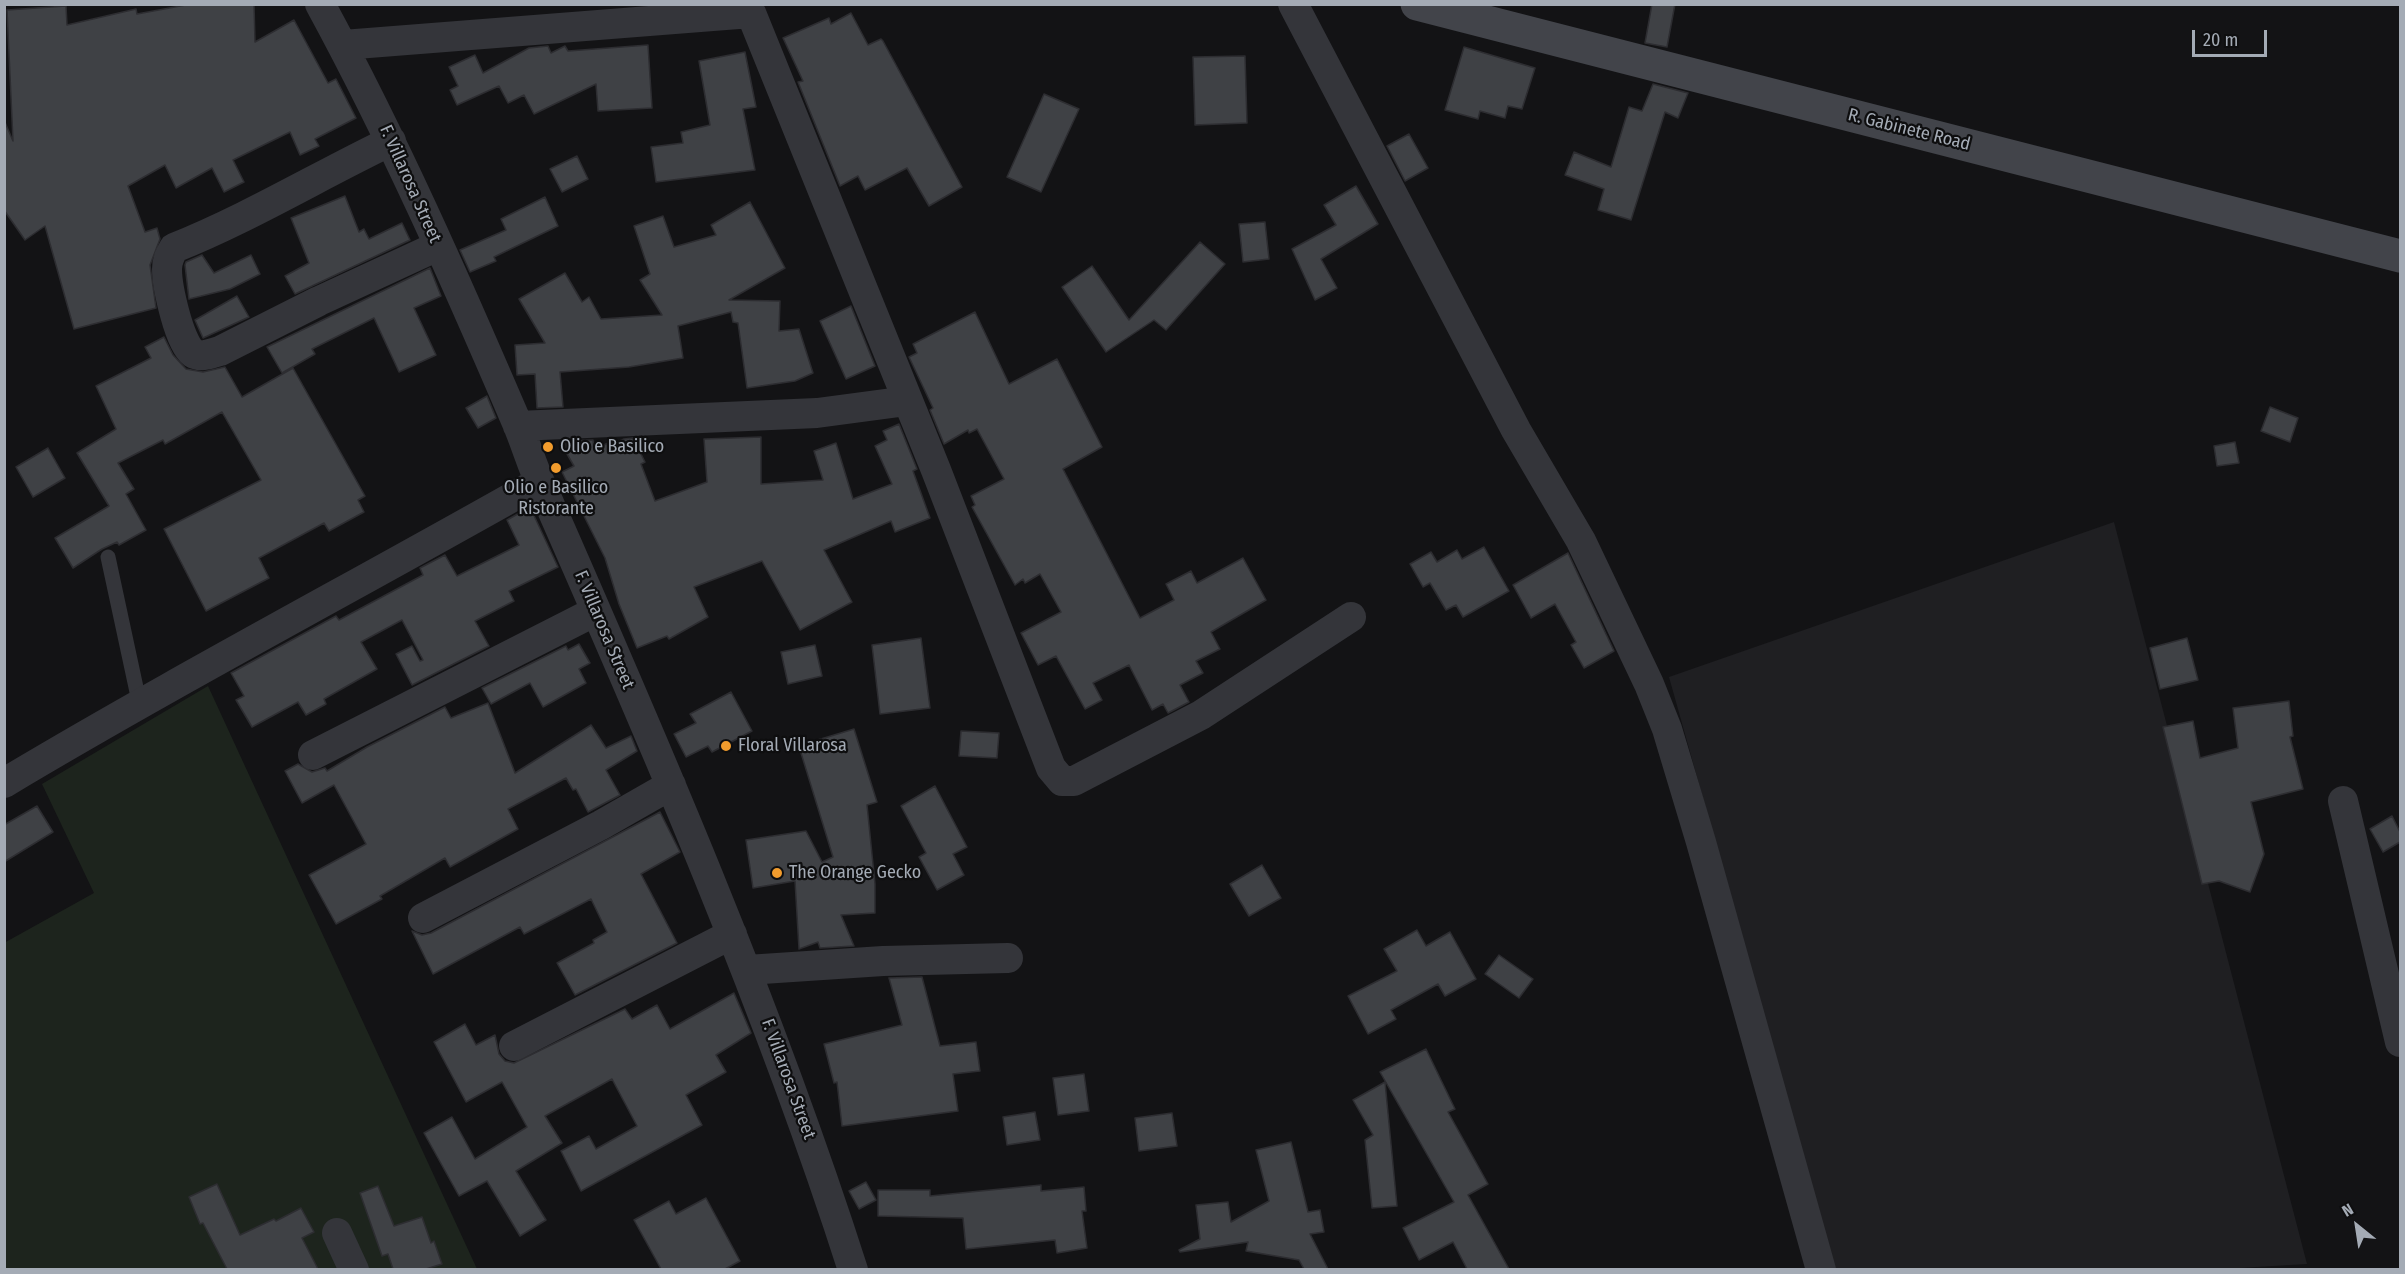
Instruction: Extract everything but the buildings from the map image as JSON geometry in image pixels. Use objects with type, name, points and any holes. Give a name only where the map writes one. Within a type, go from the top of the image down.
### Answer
[{"type":"street","name":"F. Villarosa Street","points":[[320,4],[391,141],[518,426],[539,482],[671,784],[747,970],[815,1153],[853,1269]]},
{"type":"street","points":[[1293,4],[1401,206],[1516,430],[1581,541],[1649,684],[1667,729],[1691,808],[1821,1269]]},
{"type":"street","name":"R. Gabinete Road","points":[[1417,4],[2400,256]]},
{"type":"street","points":[[343,45],[751,9],[1051,768],[1062,781],[1074,780],[1201,715],[1351,617]]},
{"type":"street","points":[[391,141],[326,172],[253,213],[174,248],[168,258],[167,270],[184,342],[193,353],[202,356],[220,351],[318,301],[438,246]]},
{"type":"street","points":[[518,426],[817,413],[907,401]]},
{"type":"street","points":[[4,783],[539,482]]},
{"type":"street","points":[[313,754],[596,611]]},
{"type":"street","points":[[423,918],[601,825],[671,784]]},
{"type":"street","points":[[2343,801],[2400,1042]]},
{"type":"street","points":[[514,1046],[732,934]]},
{"type":"street","points":[[747,970],[883,961],[1008,958]]},
{"type":"street","points":[[337,1233],[354,1269]]},
{"type":"lane","points":[[108,557],[140,706]]},
{"type":"shaded area","points":[[2114,522],[2307,1264],[2206,1270],[1835,1269],[1669,677]]},
{"type":"shaded area","points":[[208,686],[477,1269],[5,1269],[4,943],[94,893],[42,784]]},
{"type":"place","name":"Olio e Basilico","points":[[548,447]]},
{"type":"place","name":"Olio e Basilico Ristorante","points":[[556,468]]},
{"type":"place","name":"Floral Villarosa","points":[[726,746]]},
{"type":"place","name":"The Orange Gecko","points":[[777,873]]}]
